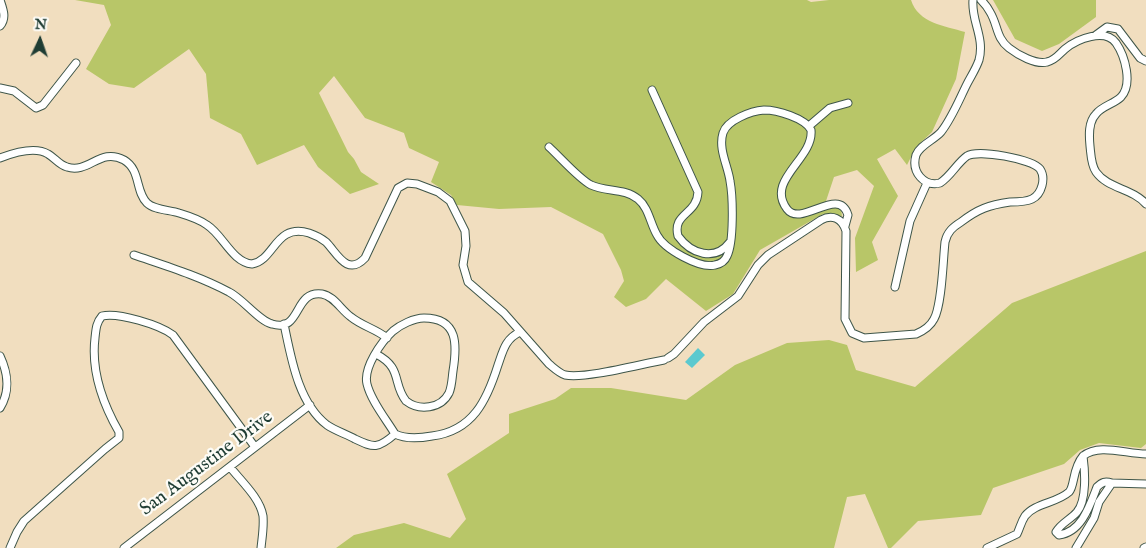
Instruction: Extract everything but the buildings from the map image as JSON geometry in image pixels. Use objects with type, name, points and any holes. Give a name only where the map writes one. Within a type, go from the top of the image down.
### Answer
[{"type":"street","points":[[0,0],[4,13],[3,23],[0,26]]},
{"type":"street","points":[[549,147],[590,184],[630,194],[640,200],[660,241],[688,258],[704,265],[720,264],[727,257],[730,242],[732,197],[731,182],[722,147],[725,128],[733,121],[753,112],[766,110],[799,119],[809,126],[812,134],[810,145],[785,179],[782,186],[782,198],[790,213],[799,214],[831,205],[845,208],[848,215],[845,226],[845,319],[852,333],[864,338],[916,334],[924,331],[931,324],[937,312],[945,242],[949,231],[962,220],[987,206],[1033,198],[1040,191],[1043,179],[1041,171],[1031,162],[990,154],[973,153],[962,160],[946,179],[940,183],[932,185],[927,183],[917,173],[916,156],[942,130],[978,62],[980,39],[973,12],[973,0]]},
{"type":"street","points":[[981,0],[991,13],[998,36],[1003,43],[1011,50],[1034,61],[1041,63],[1053,60],[1073,44],[1096,35],[1107,27],[1118,29],[1140,58],[1146,61]]},
{"type":"street","points":[[1096,35],[1110,37],[1115,42],[1125,64],[1126,84],[1122,96],[1096,113],[1092,119],[1089,138],[1094,169],[1104,180],[1136,195],[1146,204]]},
{"type":"street","points":[[0,88],[14,91],[36,108],[43,105],[76,63]]},
{"type":"street","points":[[652,90],[698,192],[694,208],[677,223],[678,236],[695,251],[709,255],[720,252],[730,242]]},
{"type":"street","points":[[809,126],[830,108],[848,103]]},
{"type":"street","points":[[0,158],[27,151],[41,151],[49,154],[63,165],[79,168],[103,157],[113,156],[118,158],[133,168],[144,199],[150,205],[182,214],[204,223],[218,233],[241,260],[252,264],[260,261],[278,240],[296,231],[308,232],[322,239],[343,262],[351,265],[359,263],[365,258],[398,188],[407,183],[417,184],[438,192],[452,204],[465,232],[466,246],[463,265],[468,282],[475,290],[494,304],[549,364],[565,375],[582,376],[666,359],[674,354],[704,322],[738,296],[758,265],[768,255],[825,218],[834,217],[845,226]]},
{"type":"street","points":[[895,287],[910,221],[927,183]]},
{"type":"street","points":[[134,255],[172,267],[232,293],[268,323],[284,324],[294,318],[306,298],[320,294],[330,297],[351,317],[388,338]]},
{"type":"street","points":[[10,548],[24,521],[119,438],[119,432],[100,390],[95,368],[94,343],[96,326],[102,316],[122,317],[166,329],[173,334],[255,447]]},
{"type":"street","points":[[376,354],[384,358],[394,368],[404,398],[410,404],[420,407],[440,403],[447,397],[451,386],[456,348],[455,338],[451,330],[441,322],[423,318],[402,325],[392,332],[376,354],[368,368],[368,386],[395,434],[410,437],[438,436],[457,429],[472,418],[484,401],[493,381],[504,346],[510,338],[520,332]]},
{"type":"street","points":[[284,324],[299,382],[310,406],[327,425],[368,445],[381,445],[395,434]]},
{"type":"street","points":[[0,356],[5,367],[7,387],[5,400],[0,408]]},
{"type":"street","name":"San Augustine Drive","points":[[124,548],[310,406]]},
{"type":"street","points":[[987,548],[1016,534],[1029,512],[1068,492],[1073,484],[1077,463],[1089,451],[1100,450],[1146,454]]},
{"type":"street","points":[[1083,456],[1085,480],[1080,507],[1076,513],[1059,526],[1056,532],[1059,535],[1063,534],[1084,517],[1097,487],[1101,483],[1146,484]]},
{"type":"street","points":[[230,467],[261,509],[264,523],[261,548]]},
{"type":"street","points":[[1076,548],[1094,518],[1103,496],[1112,484]]},
{"type":"green space","points":[[75,0],[807,0],[811,2],[829,0],[911,0],[915,8],[926,19],[965,32],[956,79],[932,132],[916,147],[907,165],[895,149],[877,159],[898,196],[872,242],[878,260],[856,272],[855,238],[874,186],[857,170],[834,177],[826,201],[841,209],[842,216],[823,214],[760,250],[733,294],[706,311],[666,279],[646,299],[626,307],[614,297],[624,281],[621,270],[603,234],[551,207],[499,209],[457,205],[451,195],[431,182],[439,162],[409,148],[404,133],[365,118],[334,76],[319,93],[348,152],[361,172],[379,184],[350,194],[318,167],[304,145],[257,165],[241,134],[210,118],[206,74],[189,49],[134,88],[109,84],[86,69],[111,25],[104,5]]},
{"type":"green space","points":[[993,0],[1096,0],[1096,17],[1059,44],[1042,51],[1015,39]]},
{"type":"green space","points":[[1146,251],[1146,444],[1141,448],[1099,443],[1080,450],[1064,464],[993,488],[981,515],[918,521],[891,548],[888,548],[865,494],[847,497],[834,548],[336,548],[354,535],[404,523],[450,538],[466,519],[447,474],[509,433],[509,414],[555,399],[571,388],[611,388],[686,400],[735,365],[787,343],[829,340],[847,345],[856,370],[915,387],[1012,303]]},
{"type":"water","points":[[698,348],[705,355],[692,368],[685,362]]}]
